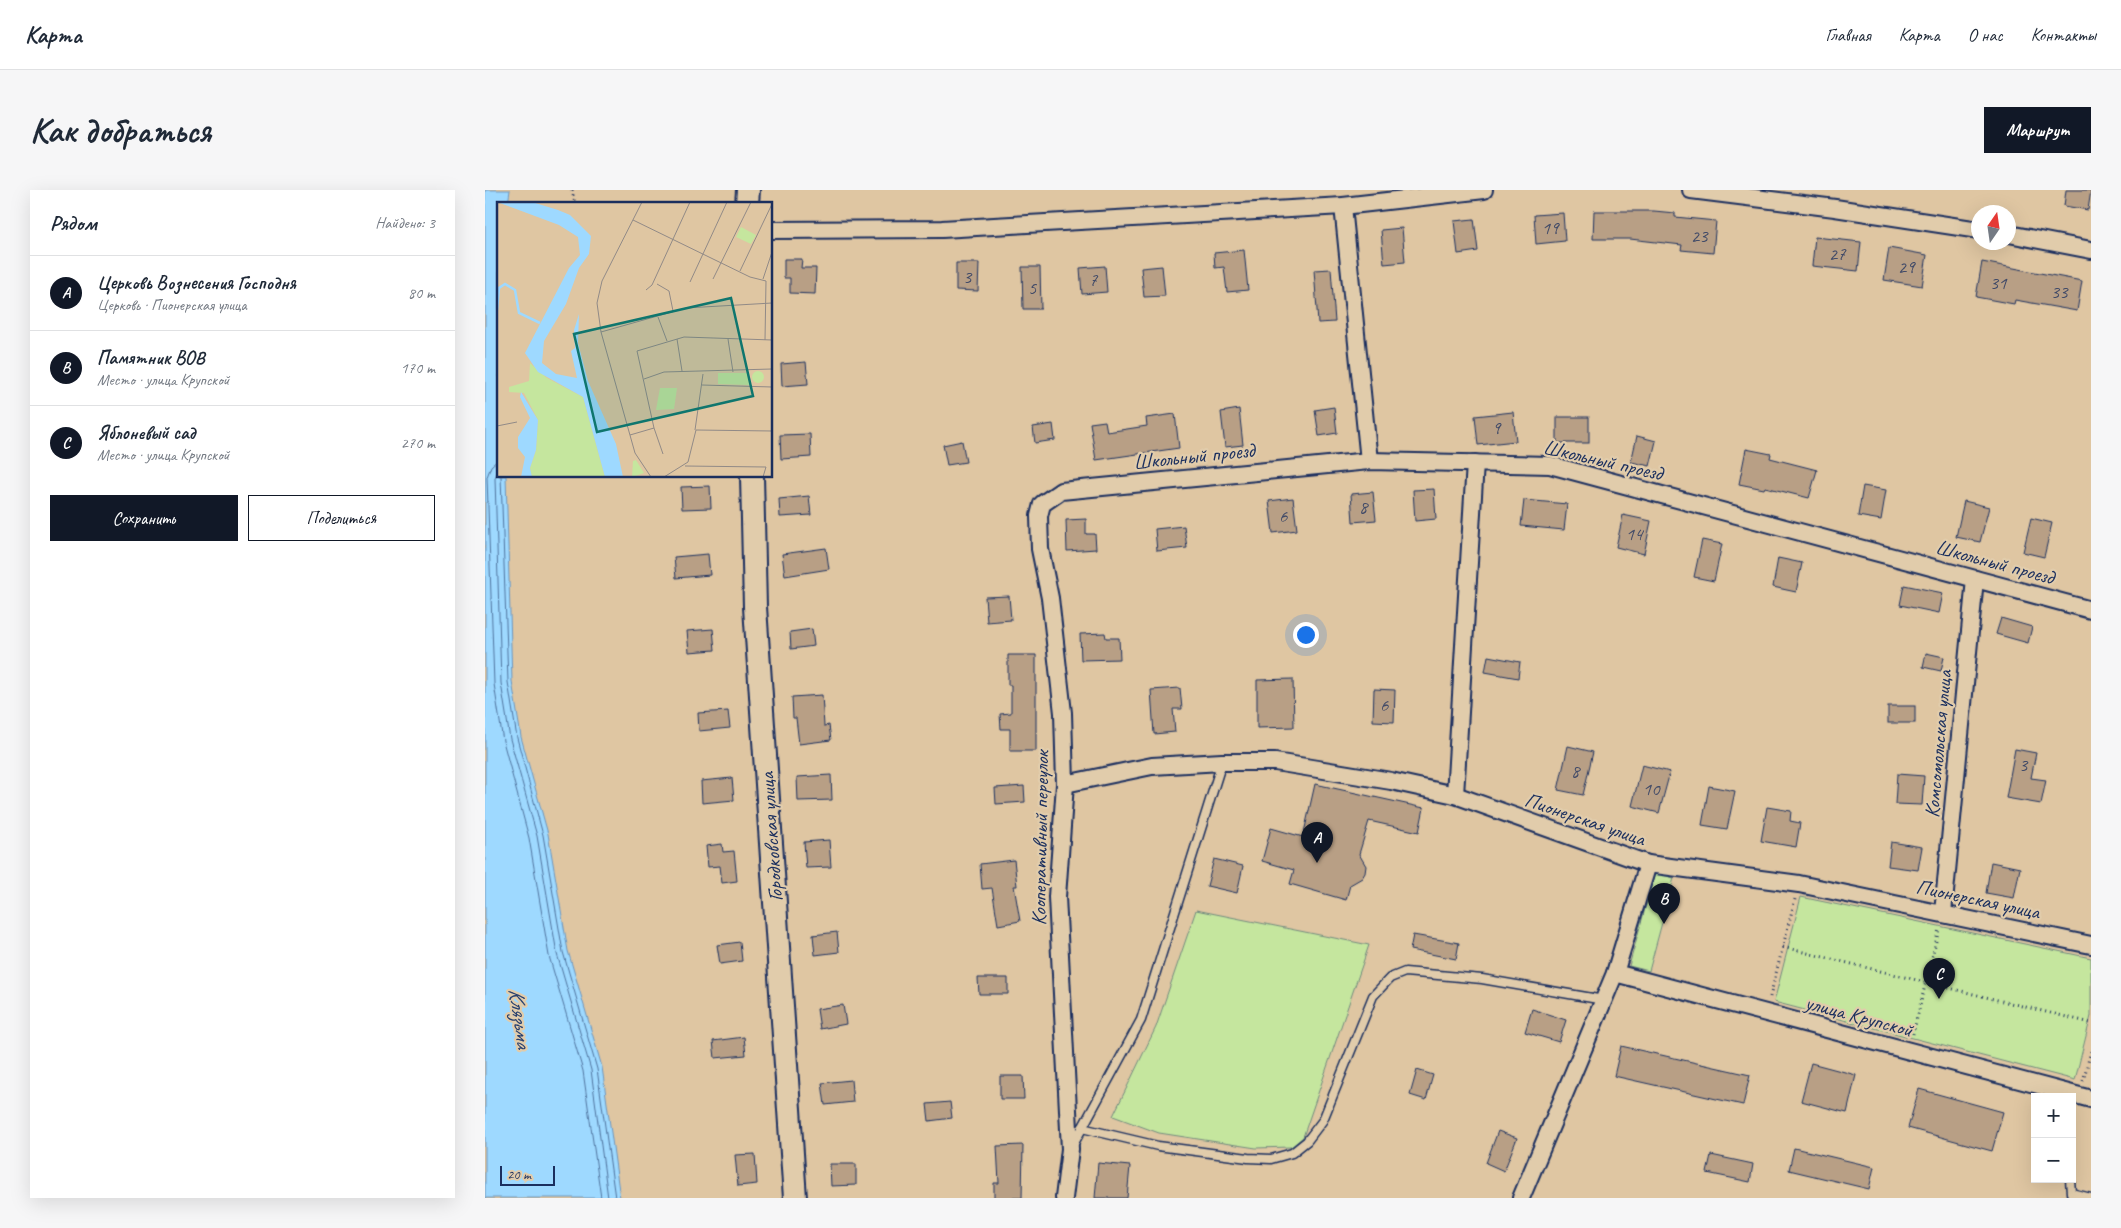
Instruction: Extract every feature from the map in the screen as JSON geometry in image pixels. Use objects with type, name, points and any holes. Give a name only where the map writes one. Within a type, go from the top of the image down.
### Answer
[{"type":"main road","name":"Городковская улица","points":[[752,478],[755,607],[795,1198]]},
{"type":"street","points":[[773,230],[942,230],[1343,206],[1484,190]]},
{"type":"street","points":[[1691,190],[1835,208],[1971,229]]},
{"type":"street","points":[[1343,206],[1369,460]]},
{"type":"street","points":[[2016,235],[2091,250]]},
{"type":"street","name":"Школьный проезд","points":[[1061,491],[1369,460],[1550,465],[2091,610]]},
{"type":"street","points":[[1455,796],[1475,463]]},
{"type":"street","name":"Кооперативный переулок","points":[[1061,491],[1042,504],[1039,516],[1040,549],[1050,598],[1063,712],[1065,784],[1057,897],[1070,1149],[1064,1198]]},
{"type":"street","name":"Комсомольская улица","points":[[1943,914],[1975,579]]},
{"type":"street","name":"Пионерская улица","points":[[1065,784],[1152,766],[1222,762],[1275,762],[1391,781],[1455,796],[1648,864],[1799,884],[2091,945]]},
{"type":"street","points":[[1521,1198],[1615,974],[1648,864]]},
{"type":"street","name":"улица Крупской","points":[[1615,974],[2064,1093]]},
{"type":"lane","points":[[1070,1149],[1141,1020],[1222,762]]},
{"type":"lane","points":[[1082,1128],[1158,1146],[1248,1158],[1271,1159],[1292,1153],[1307,1142],[1323,1120],[1373,996],[1389,978],[1405,972],[1482,979],[1604,1000]]},
{"type":"lane","points":[[2070,1183],[2071,1193],[2091,1198]]},
{"type":"path","points":[[1766,1013],[1799,884]]},
{"type":"path","points":[[1909,1051],[1943,914]]},
{"type":"path","points":[[1783,947],[2091,1023]]},
{"type":"path","points":[[2076,1094],[2090,1062],[2091,1051]]},
{"type":"green space","points":[[1655,873],[1674,878],[1649,971],[1629,966]]},
{"type":"green space","points":[[1801,897],[2091,958],[2091,1016],[2075,1080],[1774,1002]]},
{"type":"green space","points":[[1196,910],[1369,945],[1303,1137],[1291,1147],[1256,1148],[1159,1133],[1113,1116],[1156,1027]]},
{"type":"water","name":"Клязьма","points":[[485,190],[510,190],[508,202],[497,202],[497,478],[506,478],[512,681],[521,737],[548,834],[568,951],[602,1067],[620,1198],[485,1198]]},
{"type":"building","points":[[2066,190],[2091,190],[2088,210],[2064,206]]},
{"type":"building","points":[[1594,211],[1654,211],[1675,213],[1675,217],[1716,221],[1713,253],[1681,250],[1682,245],[1630,239],[1593,239]]},
{"type":"building","points":[[1563,213],[1565,241],[1536,244],[1534,215]]},
{"type":"building","points":[[1474,219],[1478,251],[1458,254],[1454,221]]},
{"type":"building","points":[[1402,228],[1405,262],[1384,264],[1381,230]]},
{"type":"building","points":[[1815,237],[1861,242],[1858,271],[1812,266]]},
{"type":"building","points":[[1889,248],[1927,255],[1922,286],[1884,280]]},
{"type":"building","points":[[1244,250],[1248,290],[1227,292],[1224,267],[1215,268],[1214,253]]},
{"type":"building","points":[[784,259],[802,259],[801,268],[816,268],[815,294],[790,293],[790,278],[784,278]]},
{"type":"building","points":[[1982,262],[2082,281],[2077,311],[2015,300],[2014,304],[1976,297]]},
{"type":"building","points":[[956,263],[979,263],[978,291],[956,290]]},
{"type":"building","points":[[1105,266],[1107,292],[1082,294],[1080,268]]},
{"type":"building","points":[[1162,266],[1165,296],[1144,297],[1141,268]]},
{"type":"building","points":[[1022,267],[1040,267],[1041,309],[1023,309]]},
{"type":"building","points":[[1331,269],[1335,322],[1318,323],[1314,270]]},
{"type":"building","points":[[806,362],[808,384],[782,386],[781,364]]},
{"type":"building","points":[[1334,407],[1337,433],[1319,436],[1315,410]]},
{"type":"building","points":[[1239,409],[1243,445],[1225,447],[1221,412]]},
{"type":"building","points":[[1513,412],[1516,441],[1478,445],[1475,416]]},
{"type":"building","points":[[1175,414],[1179,448],[1096,460],[1090,423],[1105,421],[1107,432],[1147,426],[1146,418]]},
{"type":"building","points":[[1557,417],[1589,417],[1589,443],[1557,443]]},
{"type":"building","points":[[1053,424],[1055,440],[1035,443],[1033,427]]},
{"type":"building","points":[[810,434],[811,457],[781,459],[780,435]]},
{"type":"building","points":[[1637,436],[1656,441],[1650,466],[1631,462]]},
{"type":"building","points":[[962,441],[966,462],[947,465],[943,445]]},
{"type":"building","points":[[1746,449],[1771,454],[1770,458],[1817,470],[1809,498],[1765,487],[1764,489],[1739,484]]},
{"type":"building","points":[[710,486],[711,508],[682,509],[681,487]]},
{"type":"building","points":[[1863,486],[1886,490],[1881,520],[1858,516]]},
{"type":"building","points":[[1434,489],[1436,519],[1415,521],[1413,490]]},
{"type":"building","points":[[1373,492],[1376,520],[1353,522],[1351,494]]},
{"type":"building","points":[[809,496],[811,515],[780,517],[779,499]]},
{"type":"building","points":[[1293,498],[1297,530],[1273,533],[1269,501]]},
{"type":"building","points":[[1524,500],[1567,504],[1564,530],[1521,526]]},
{"type":"building","points":[[1964,501],[1989,507],[1980,542],[1956,537]]},
{"type":"building","points":[[1623,515],[1651,521],[1644,554],[1616,547]]},
{"type":"building","points":[[2031,518],[2052,523],[2044,557],[2023,552]]},
{"type":"building","points":[[1086,519],[1086,534],[1095,534],[1096,549],[1067,551],[1066,520]]},
{"type":"building","points":[[1184,526],[1187,548],[1157,551],[1155,529]]},
{"type":"building","points":[[1702,540],[1722,544],[1714,581],[1694,577]]},
{"type":"building","points":[[826,548],[829,569],[785,576],[782,554]]},
{"type":"building","points":[[708,554],[710,575],[676,578],[674,557]]},
{"type":"building","points":[[1778,558],[1802,563],[1796,592],[1773,587]]},
{"type":"building","points":[[1904,585],[1943,593],[1939,613],[1900,605]]},
{"type":"building","points":[[1009,596],[1011,620],[987,622],[985,597]]},
{"type":"building","points":[[2001,618],[2032,627],[2028,643],[1996,634]]},
{"type":"building","points":[[713,629],[715,650],[689,652],[687,631]]},
{"type":"building","points":[[812,629],[814,646],[791,649],[790,632]]},
{"type":"building","points":[[1105,633],[1106,638],[1119,638],[1120,659],[1081,660],[1080,634]]},
{"type":"building","points":[[1926,653],[1944,657],[1941,671],[1923,667]]},
{"type":"building","points":[[1008,655],[1036,655],[1036,751],[1010,751],[1010,729],[1001,729],[1000,714],[1011,713],[1011,685],[1008,685]]},
{"type":"building","points":[[1488,656],[1520,662],[1518,678],[1485,672]]},
{"type":"building","points":[[1293,679],[1294,727],[1257,728],[1257,680]]},
{"type":"building","points":[[1180,688],[1182,709],[1173,709],[1175,732],[1154,734],[1151,690]]},
{"type":"building","points":[[1374,689],[1395,690],[1394,722],[1373,721]]},
{"type":"building","points":[[822,695],[824,726],[829,725],[831,740],[799,744],[796,718],[793,718],[792,697]]},
{"type":"building","points":[[1888,706],[1915,706],[1915,723],[1888,723]]},
{"type":"building","points":[[728,711],[730,728],[699,731],[698,713]]},
{"type":"building","points":[[1568,746],[1593,752],[1583,795],[1558,790]]},
{"type":"building","points":[[2015,749],[2036,753],[2031,778],[2046,780],[2041,804],[2006,798]]},
{"type":"building","points":[[1642,765],[1670,772],[1659,813],[1632,806]]},
{"type":"building","points":[[1897,774],[1924,776],[1922,805],[1895,804]]},
{"type":"building","points":[[831,775],[832,800],[798,801],[797,777]]},
{"type":"building","points":[[732,778],[734,800],[702,803],[701,781]]},
{"type":"building","points":[[1315,784],[1424,808],[1419,832],[1369,821],[1359,854],[1366,866],[1365,873],[1362,878],[1350,885],[1346,900],[1290,884],[1294,870],[1262,861],[1271,828],[1303,837]]},
{"type":"building","points":[[1024,786],[1025,802],[996,804],[995,788]]},
{"type":"building","points":[[1709,786],[1735,791],[1727,829],[1702,825]]},
{"type":"building","points":[[1767,807],[1791,811],[1790,821],[1800,823],[1796,847],[1761,841]]},
{"type":"building","points":[[829,840],[831,867],[806,868],[804,842]]},
{"type":"building","points":[[1891,842],[1922,847],[1918,870],[1888,866]]},
{"type":"building","points":[[722,844],[723,852],[734,851],[737,881],[722,883],[720,866],[708,867],[706,846]]},
{"type":"building","points":[[1214,859],[1243,866],[1237,893],[1207,886]]},
{"type":"building","points":[[1014,860],[1017,886],[1014,886],[1020,921],[998,925],[992,888],[982,889],[980,864]]},
{"type":"building","points":[[1991,862],[2020,868],[2014,898],[1986,893]]},
{"type":"building","points":[[837,932],[839,952],[815,955],[813,935]]},
{"type":"building","points":[[1413,935],[1459,943],[1456,959],[1410,950]]},
{"type":"building","points":[[740,942],[742,961],[720,964],[717,945]]},
{"type":"building","points":[[978,978],[1008,978],[1008,994],[979,994]]},
{"type":"building","points":[[843,1005],[846,1024],[820,1029],[817,1009]]},
{"type":"building","points":[[1532,1009],[1566,1020],[1559,1042],[1525,1032]]},
{"type":"building","points":[[744,1037],[746,1055],[715,1058],[713,1041]]},
{"type":"building","points":[[1621,1046],[1750,1075],[1743,1105],[1614,1076]]},
{"type":"building","points":[[1811,1063],[1856,1075],[1847,1113],[1801,1101]]},
{"type":"building","points":[[1417,1070],[1433,1075],[1426,1100],[1410,1095]]},
{"type":"building","points":[[1000,1076],[1023,1076],[1024,1099],[1000,1099]]},
{"type":"building","points":[[851,1080],[853,1102],[825,1105],[822,1083]]},
{"type":"building","points":[[1919,1089],[2003,1112],[1992,1151],[1908,1128]]},
{"type":"building","points":[[950,1102],[952,1118],[929,1121],[927,1104]]},
{"type":"building","points":[[1498,1131],[1517,1138],[1504,1171],[1486,1163]]},
{"type":"building","points":[[1023,1145],[1022,1198],[994,1198],[994,1183],[999,1183],[997,1146]]},
{"type":"building","points":[[1794,1148],[1874,1167],[1869,1189],[1789,1170]]},
{"type":"building","points":[[755,1154],[757,1184],[738,1186],[735,1155]]},
{"type":"building","points":[[1711,1155],[1753,1164],[1750,1182],[1707,1173]]},
{"type":"building","points":[[1098,1163],[1130,1166],[1127,1198],[1095,1198]]},
{"type":"building","points":[[830,1164],[856,1164],[856,1185],[831,1186]]},
{"type":"place","name":"Церковь Вознесения Господня","points":[[1317,863]]},
{"type":"place","name":"Памятник ВОВ","points":[[1664,924]]},
{"type":"place","name":"Яблоневый сад","points":[[1939,999]]}]
